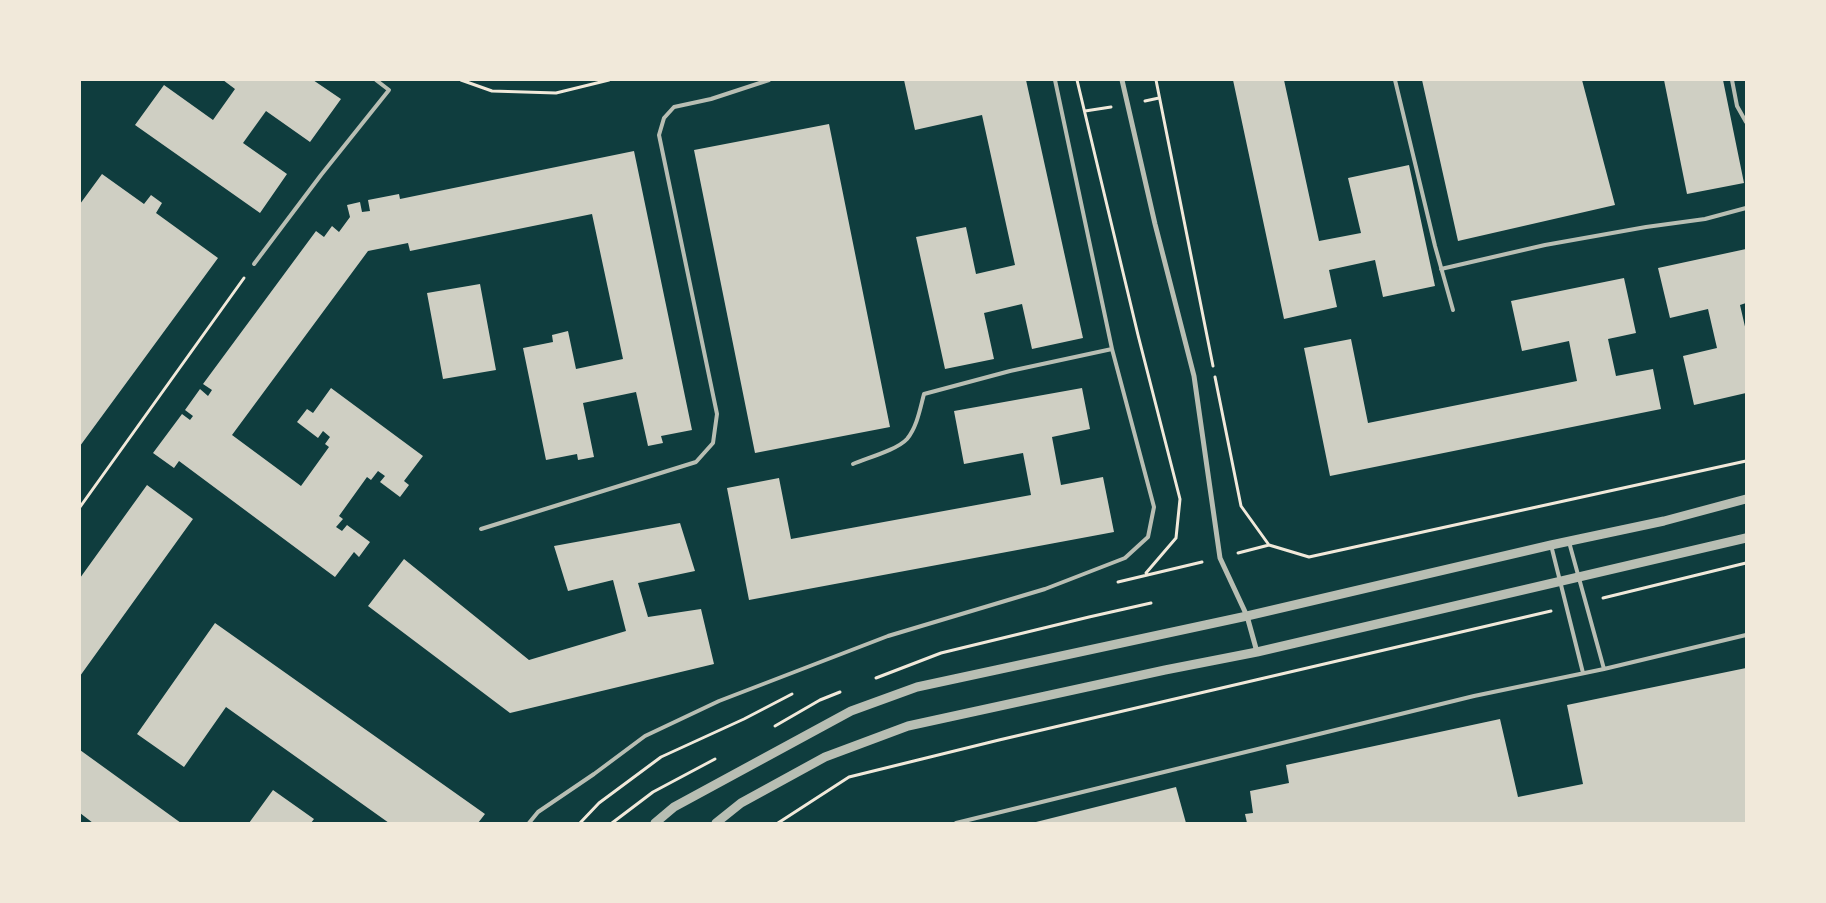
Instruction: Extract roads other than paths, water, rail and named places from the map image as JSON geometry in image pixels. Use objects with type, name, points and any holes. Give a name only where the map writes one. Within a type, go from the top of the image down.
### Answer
[{"type":"street","points":[[1122,80],[1155,224],[1194,376],[1220,558],[1248,616],[1257,652]]},
{"type":"street","points":[[655,823],[674,807],[851,711],[917,687],[1248,616],[1551,545],[1664,521],[1746,499]]},
{"type":"street","points":[[716,823],[741,803],[824,758],[908,726],[1257,652],[1746,538]]},
{"type":"lane","points":[[254,264],[321,175],[389,90],[376,80]]},
{"type":"lane","points":[[481,529],[696,462],[714,443],[717,414],[659,135],[664,118],[674,107],[711,99],[768,80]]},
{"type":"lane","points":[[529,823],[538,812],[645,736],[719,701],[888,636],[1045,589],[1125,558],[1148,537],[1154,507],[1112,349],[1055,80]]},
{"type":"lane","points":[[1395,80],[1453,310]]},
{"type":"lane","points":[[1732,80],[1737,106],[1746,122]]},
{"type":"lane","points":[[1442,269],[1546,245],[1646,227],[1705,219],[1746,208]]},
{"type":"lane","points":[[852,464],[894,448],[906,439],[916,423],[924,394],[1112,349]]},
{"type":"lane","points":[[1569,542],[1604,669]]},
{"type":"lane","points":[[1551,545],[1583,673]]},
{"type":"lane","points":[[956,823],[1465,699],[1604,669],[1746,635]]}]
